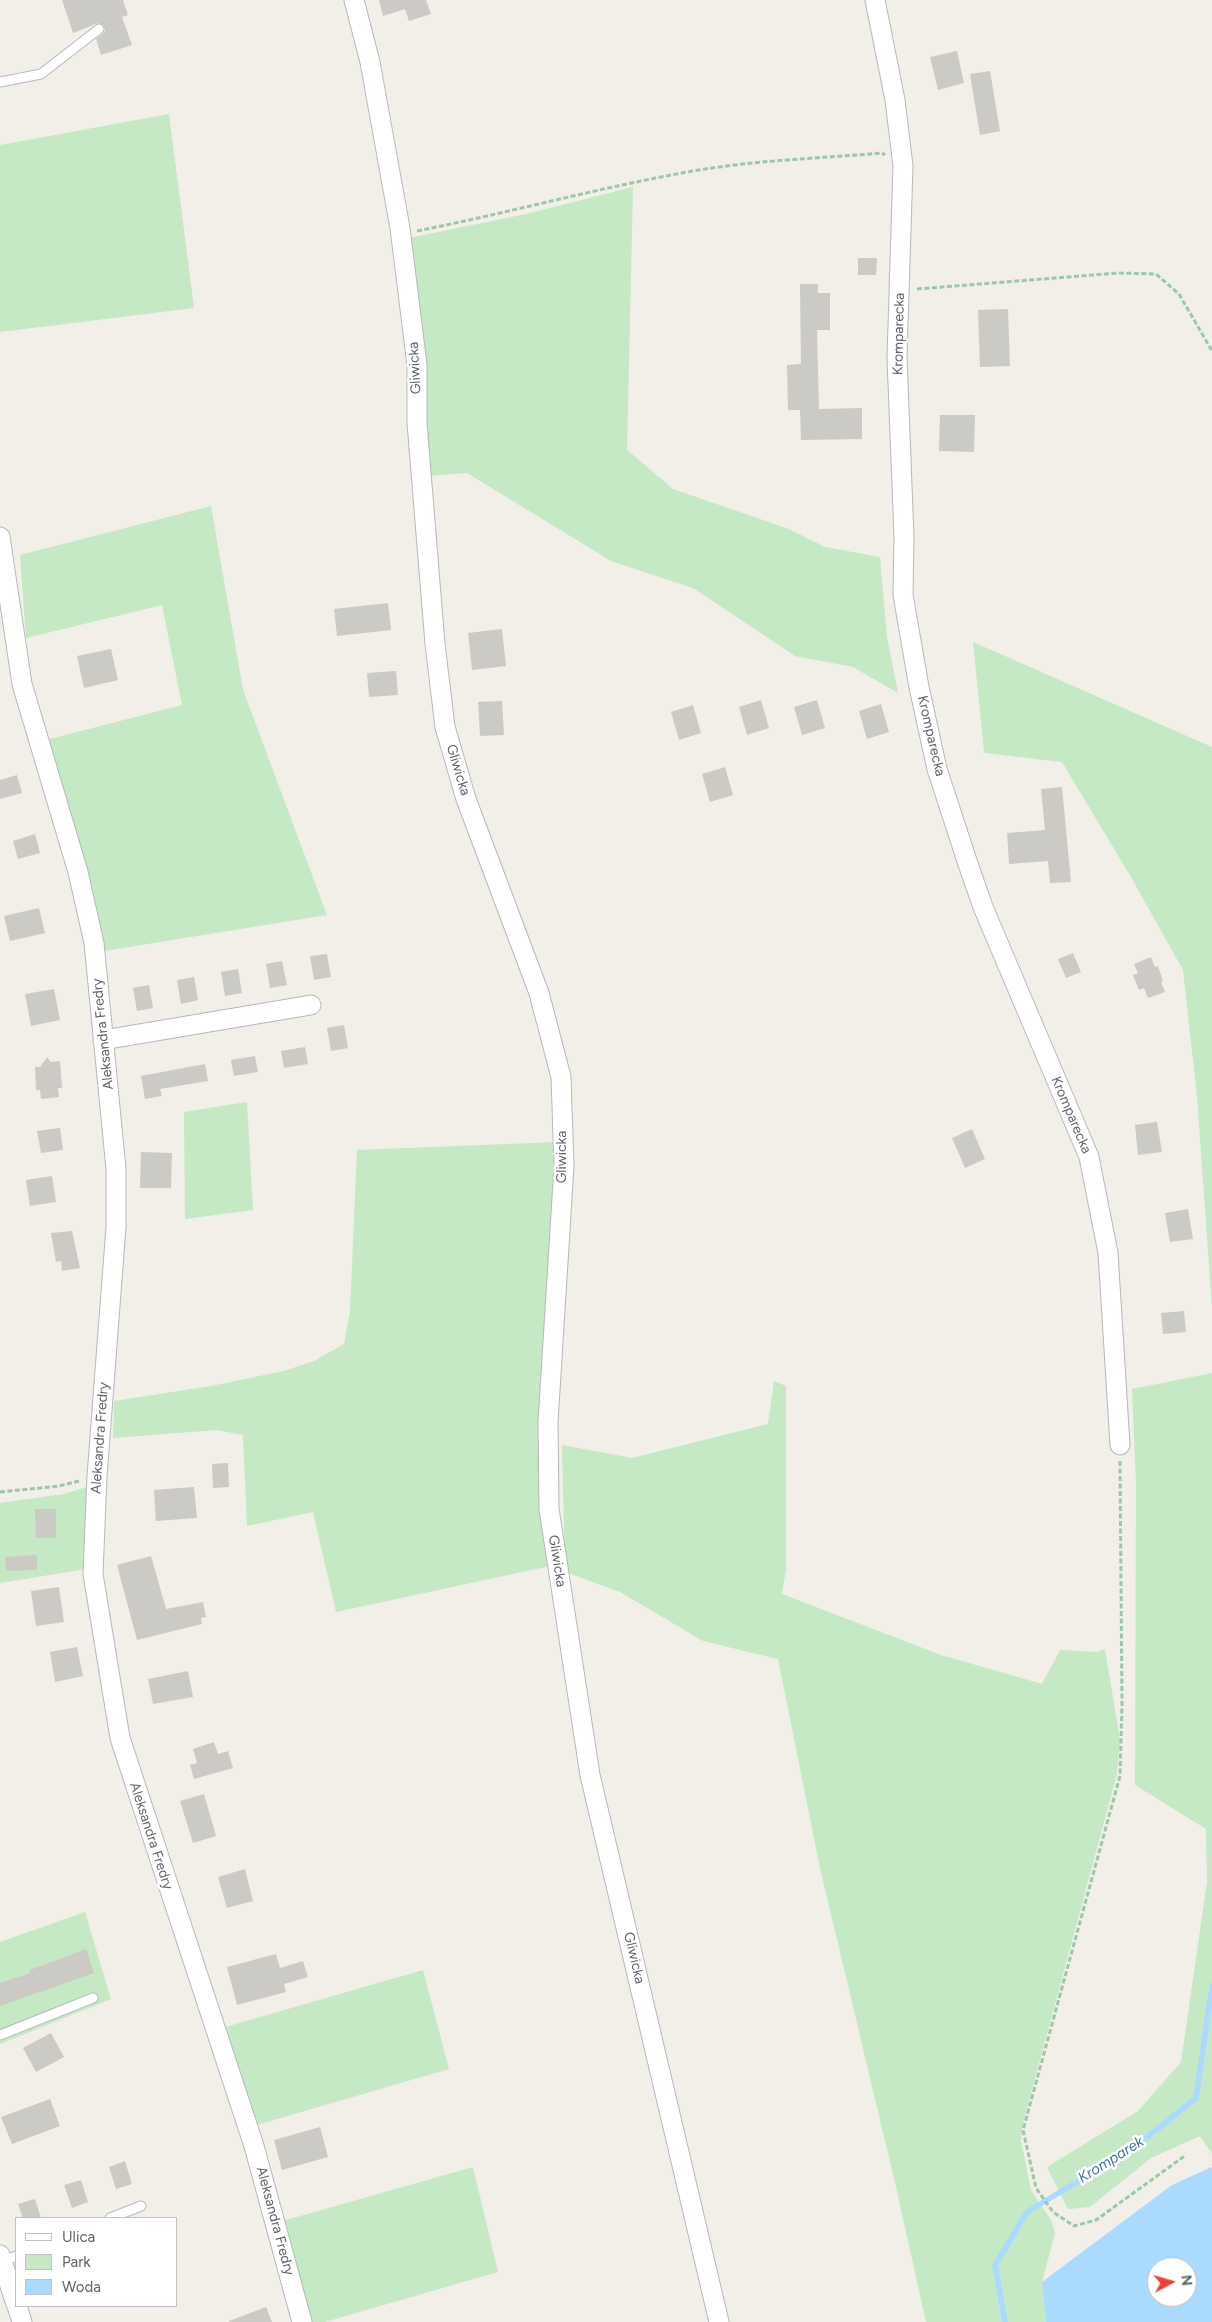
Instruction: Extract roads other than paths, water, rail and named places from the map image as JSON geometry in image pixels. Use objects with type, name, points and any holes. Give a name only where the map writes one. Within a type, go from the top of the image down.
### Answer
[{"type":"street","name":"Gliwicka","points":[[354,0],[370,62],[400,228],[416,365],[417,432],[435,644],[445,727],[466,799],[539,993],[561,1077],[564,1166],[548,1422],[548,1510],[590,1776],[719,2322]]},
{"type":"street","name":"Kromparecka","points":[[875,0],[894,100],[903,166],[897,358],[904,536],[903,595],[919,687],[937,769],[980,899],[1089,1157],[1108,1253],[1120,1445]]},
{"type":"street","name":"Aleksandra Fredry","points":[[0,537],[22,684],[78,872],[94,943],[116,1169],[116,1227],[97,1476],[93,1574],[120,1738],[254,2146],[302,2322]]},
{"type":"street","points":[[103,1040],[311,1005]]},
{"type":"street","points":[[6,2258],[15,2300]]},
{"type":"street","points":[[17,2307],[22,2322]]},
{"type":"lane","points":[[0,82],[41,74],[98,29]]},
{"type":"lane","points":[[0,2035],[93,1998]]},
{"type":"lane","points":[[113,2217],[141,2206]]},
{"type":"water","points":[[1212,2167],[1212,2322],[1046,2322],[1042,2282],[1172,2185]]},
{"type":"waterway","name":"Kromparek","points":[[1005,2322],[995,2265],[1027,2212],[1135,2147],[1196,2098],[1212,1986]]}]
